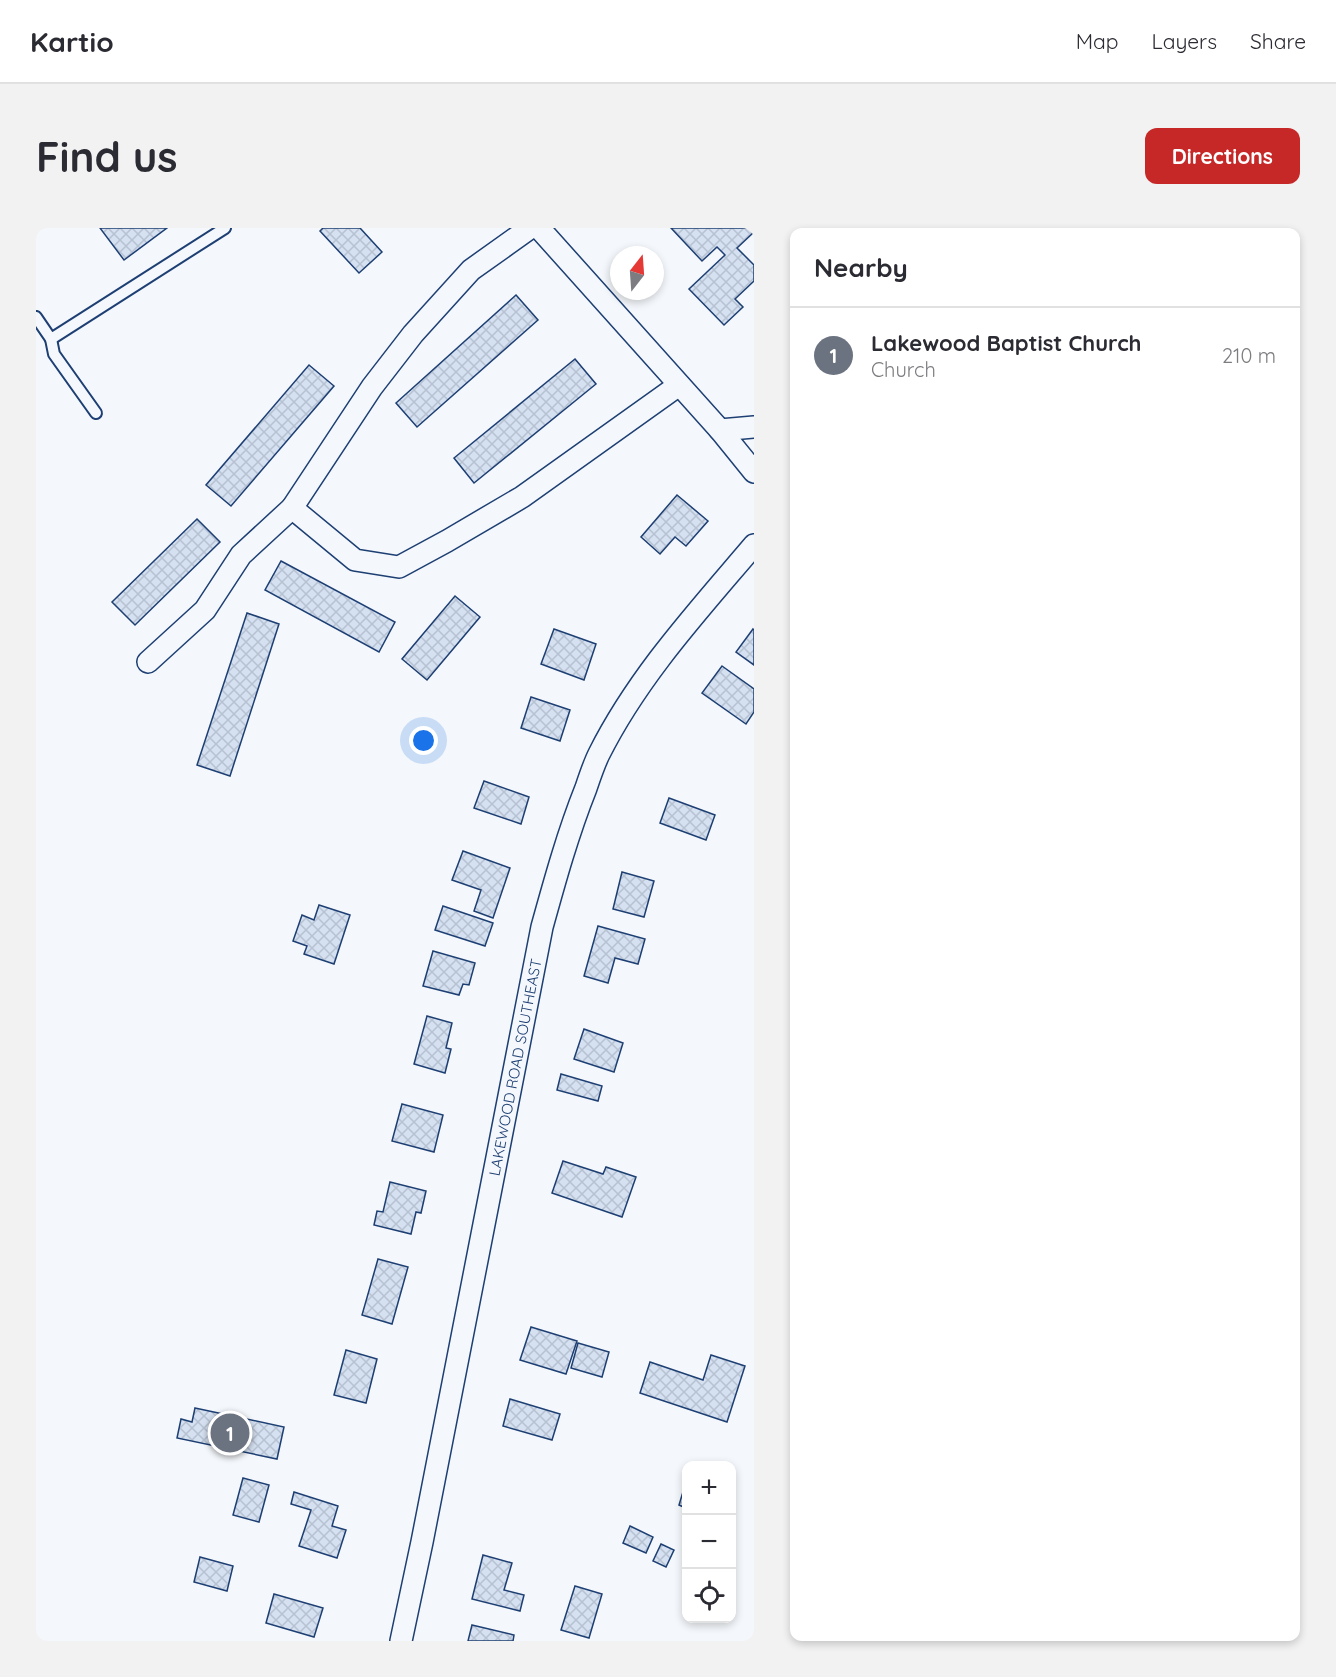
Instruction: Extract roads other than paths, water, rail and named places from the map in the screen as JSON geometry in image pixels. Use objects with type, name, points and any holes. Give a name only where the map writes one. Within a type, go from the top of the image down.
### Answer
[{"type":"street","points":[[148,662],[205,610],[241,555],[292,508],[372,387],[413,334],[471,270],[530,228]]},
{"type":"street","points":[[539,228],[720,430],[754,472]]},
{"type":"street","points":[[292,508],[355,560],[399,567],[447,542],[522,497],[679,385]]},
{"type":"street","points":[[720,430],[754,427]]},
{"type":"street","name":"LAKEWOOD ROAD SOUTHEAST","points":[[401,1641],[427,1520],[542,927],[570,827],[598,755],[626,707],[681,631],[754,545]]},
{"type":"lane","points":[[51,339],[225,228]]},
{"type":"lane","points":[[36,317],[51,339],[54,354],[96,414]]},
{"type":"place","name":"Lakewood Baptist Church","points":[[230,1433]]}]
